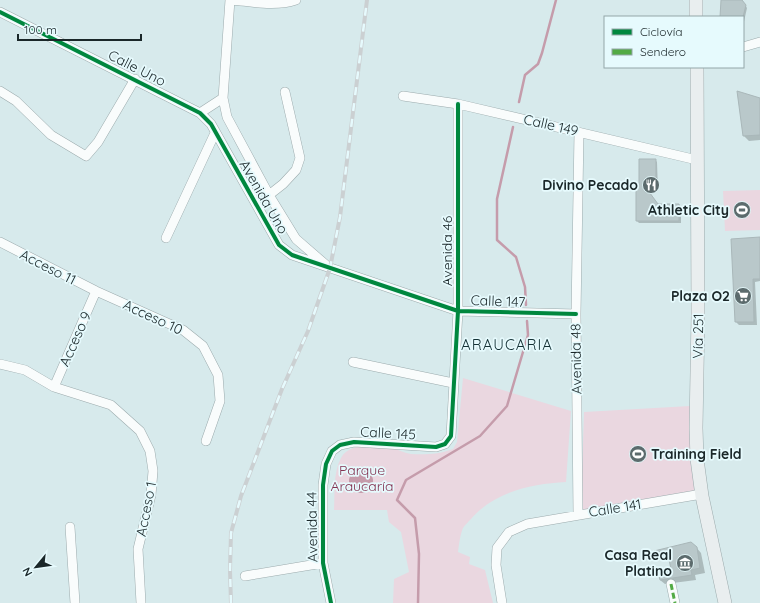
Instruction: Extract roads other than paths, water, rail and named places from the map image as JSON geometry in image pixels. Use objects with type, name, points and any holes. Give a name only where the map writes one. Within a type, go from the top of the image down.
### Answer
[{"type":"main road","points":[[696,0],[696,16]]},
{"type":"main road","name":"Vía 251","points":[[697,68],[697,459],[702,496],[725,603]]},
{"type":"street","points":[[231,0],[274,4],[285,4],[296,0]]},
{"type":"street","name":"Avenida Uno","points":[[231,0],[223,98],[227,117],[269,195],[296,239],[330,268]]},
{"type":"street","name":"Calle Uno","points":[[0,12],[135,79],[227,117]]},
{"type":"street","points":[[744,47],[760,42]]},
{"type":"street","points":[[0,91],[16,101],[50,136],[86,156],[98,142],[135,79]]},
{"type":"street","points":[[269,195],[283,184],[296,170],[300,158],[285,92]]},
{"type":"street","name":"Calle 149","points":[[403,96],[458,104],[697,160]]},
{"type":"street","points":[[206,109],[223,98]]},
{"type":"street","name":"Avenida 46","points":[[445,444],[451,436],[458,311],[458,104]]},
{"type":"street","name":"Avenida Uno","points":[[206,109],[215,133],[279,245],[292,255],[330,268]]},
{"type":"street","name":"Avenida 48","points":[[578,514],[576,314],[579,132]]},
{"type":"street","points":[[166,238],[215,133]]},
{"type":"street","name":"Acceso 11","points":[[0,242],[96,291]]},
{"type":"street","name":"Calle 147","points":[[330,268],[458,311],[576,314]]},
{"type":"street","name":"Acceso 9","points":[[54,387],[96,291]]},
{"type":"street","name":"Acceso 10","points":[[96,291],[183,330],[203,346],[218,375],[220,401],[206,441]]},
{"type":"street","points":[[354,362],[453,383]]},
{"type":"street","name":"Acceso 1","points":[[0,364],[25,370],[54,387],[111,405],[140,431],[150,451],[153,471],[151,495],[138,549],[141,603]]},
{"type":"street","name":"Calle 145","points":[[332,451],[340,445],[354,442],[436,447],[445,444]]},
{"type":"street","name":"Avenida 44","points":[[331,603],[323,563],[323,485],[326,464],[332,451]]},
{"type":"street","name":"Calle 141","points":[[502,603],[496,565],[497,548],[510,532],[527,524],[578,514],[696,495],[702,496]]},
{"type":"street","points":[[70,527],[75,603]]},
{"type":"street","points":[[246,576],[323,563]]},
{"type":"street","points":[[671,584],[675,603]]},
{"type":"waterway","points":[[519,102],[525,75],[538,64],[542,53],[556,0]]},
{"type":"waterway","points":[[513,127],[497,199],[497,240],[516,257],[525,287],[526,305]]},
{"type":"waterway","points":[[418,603],[419,554],[415,518],[397,500],[406,480],[480,436],[507,406],[528,335],[527,321]]},
{"type":"railway","points":[[231,603],[231,533],[241,496],[282,389],[308,331],[330,268],[340,217],[367,0]]},
{"type":"place","name":"Divino Pecado","points":[[651,185]]},
{"type":"place","name":"Athletic City","points":[[742,210]]},
{"type":"place","name":"Plaza O2","points":[[743,296]]},
{"type":"place","name":"Training Field","points":[[638,454]]},
{"type":"place","name":"Casa Real Platino","points":[[685,563]]},
{"type":"district","name":"ARAUCARIA","points":[[507,344]]},
{"type":"park label","name":"Parque Araucaría","points":[[362,478]]}]
